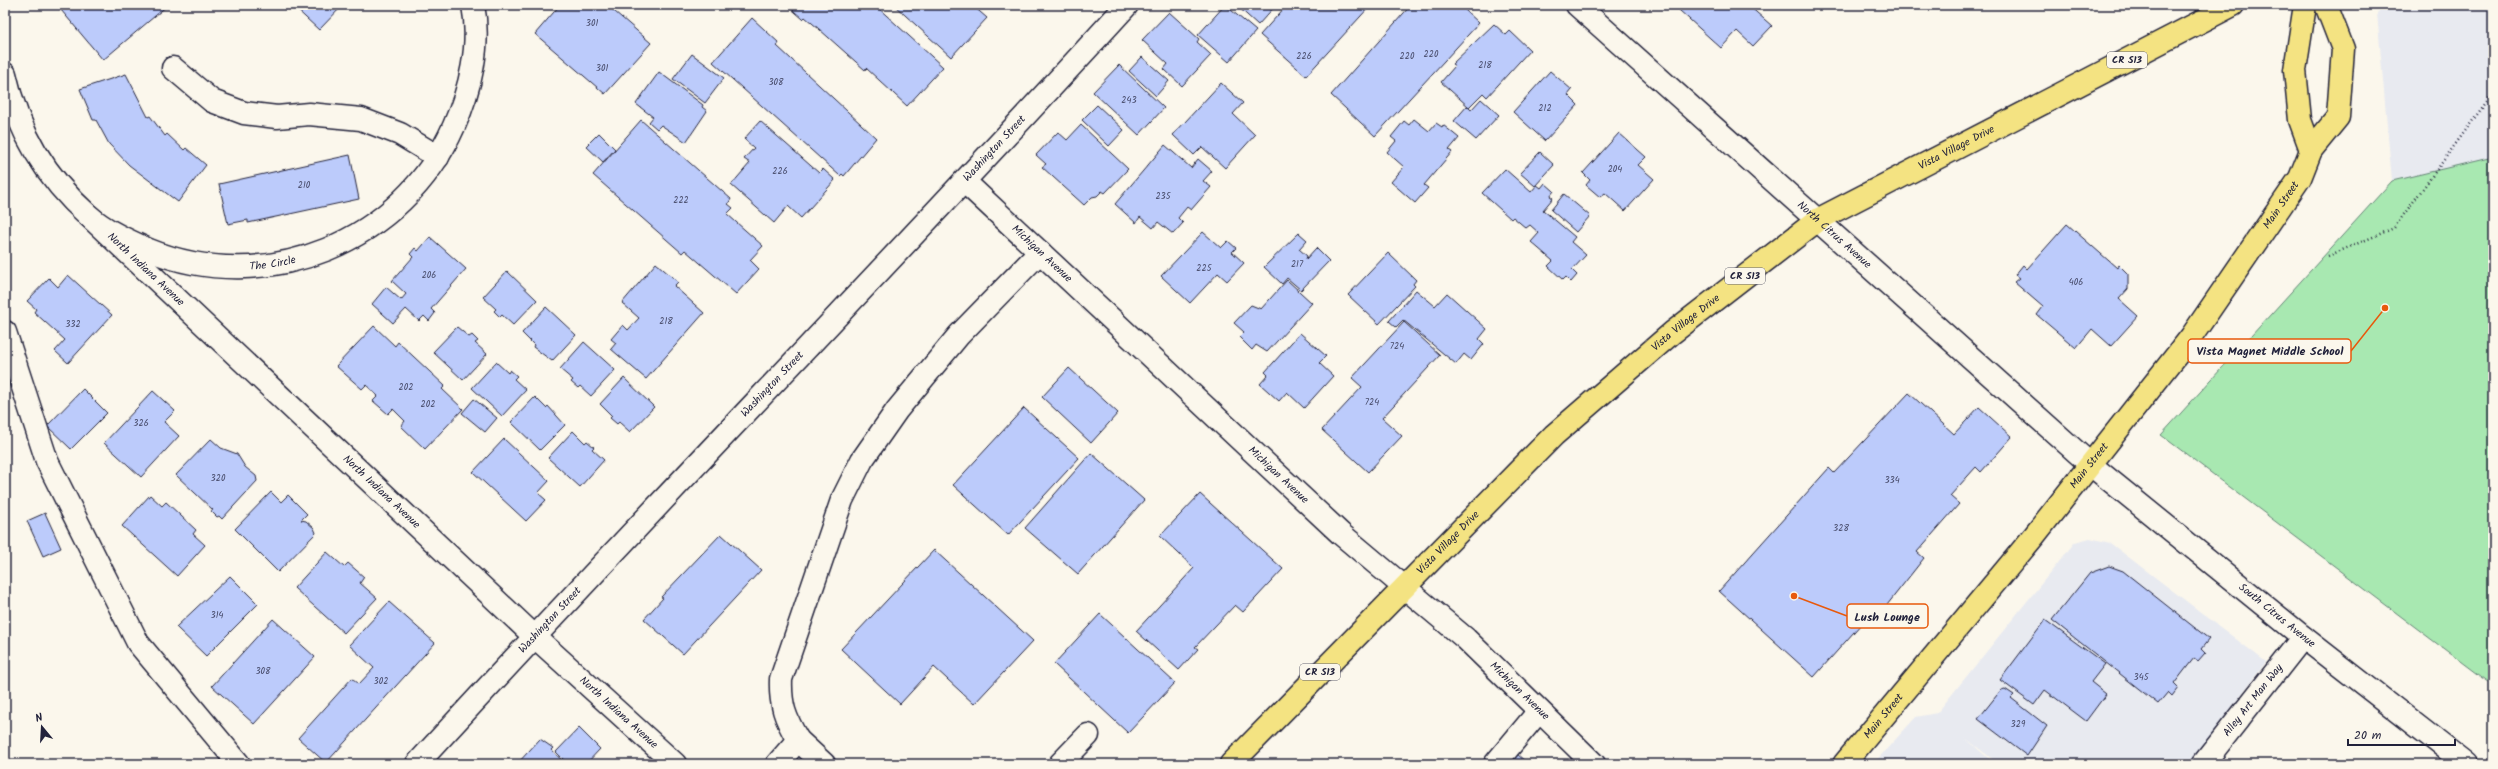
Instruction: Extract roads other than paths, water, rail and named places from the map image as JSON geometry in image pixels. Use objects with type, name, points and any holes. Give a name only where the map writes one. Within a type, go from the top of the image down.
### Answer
[{"type":"main road","name":"Vista Village Drive","points":[[1231,764],[1554,435],[1672,333],[1819,219],[2233,5]]},
{"type":"main road","points":[[2305,5],[2295,70],[2300,120],[2311,150]]},
{"type":"main road","name":"Main Street","points":[[1844,764],[2091,465],[2191,337],[2300,178],[2311,150],[2338,118],[2343,50],[2326,5]]},
{"type":"street","name":"Washington Street","points":[[417,764],[534,636],[965,182],[1127,5]]},
{"type":"street","name":"North Citrus Avenue","points":[[1577,5],[1819,219],[2091,465]]},
{"type":"street","name":"The Circle","points":[[5,74],[8,104],[42,165],[90,216],[128,241],[170,258],[215,267],[261,267],[306,258],[348,241],[386,216],[419,184],[438,157],[464,105],[474,60],[476,8]]},
{"type":"street","points":[[174,68],[212,101],[244,113],[277,117],[309,114],[361,119],[400,134],[438,157]]},
{"type":"street","name":"Michigan Avenue","points":[[965,182],[1341,534],[1466,639],[1594,764]]},
{"type":"street","name":"North Indiana Avenue","points":[[90,216],[534,636],[675,764]]},
{"type":"street","points":[[824,764],[798,740],[788,723],[780,701],[781,679],[842,500],[862,460],[896,410],[959,335],[1040,252]]},
{"type":"street","points":[[5,332],[47,461],[138,643],[239,764]]},
{"type":"street","name":"South Citrus Avenue","points":[[2091,465],[2303,637],[2466,764]]},
{"type":"street","name":"Alley Art Man Way","points":[[2203,764],[2303,637]]},
{"type":"street","points":[[1495,764],[1539,711]]},
{"type":"street","points":[[1060,764],[1088,735]]},
{"type":"street","points":[[777,764],[798,740]]},
{"type":"place","name":"Vista Magnet Middle School","points":[[2385,308]]},
{"type":"place","name":"Lush Lounge","points":[[1794,596]]}]
